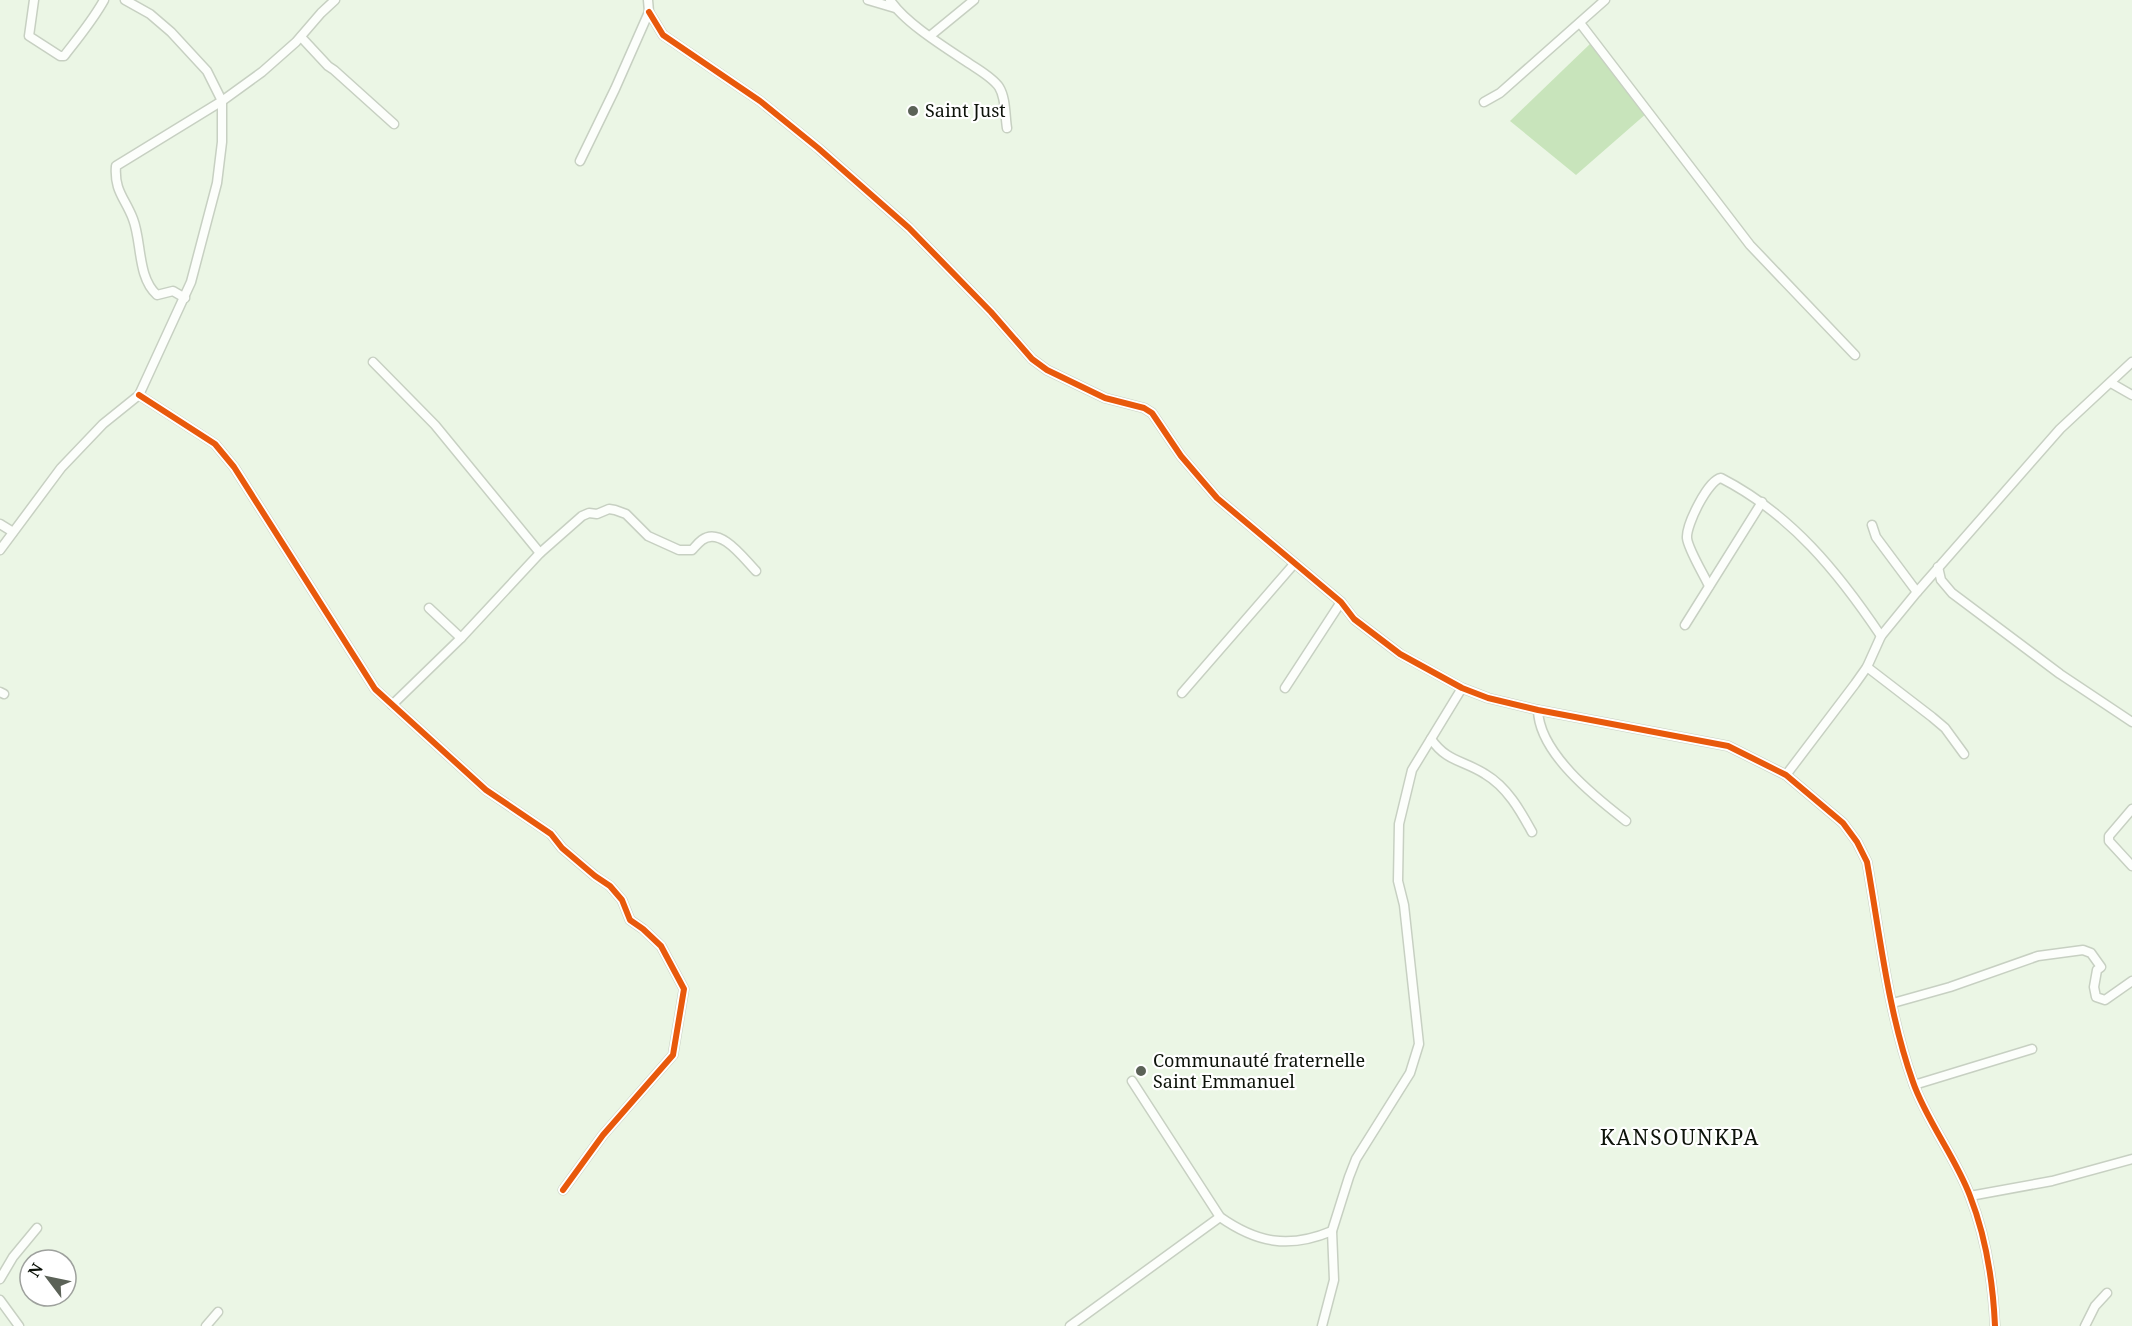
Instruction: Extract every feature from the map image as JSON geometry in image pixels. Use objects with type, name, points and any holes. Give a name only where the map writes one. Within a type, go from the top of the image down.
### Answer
[{"type":"street","points":[[34,0],[29,36],[60,56],[64,56],[97,14],[104,0]]},
{"type":"street","points":[[0,550],[61,468],[103,424],[140,394],[185,298],[196,267],[217,183],[222,142],[222,101],[207,71],[171,32],[150,14],[125,0]]},
{"type":"street","points":[[185,298],[173,291],[157,295],[151,289],[146,277],[133,219],[118,192],[115,178],[116,166],[222,101],[262,72],[302,37],[335,0]]},
{"type":"street","points":[[648,0],[649,12],[663,35],[760,101],[818,148],[909,228],[991,312],[1032,359],[1047,370],[1105,398],[1144,408],[1152,413],[1181,456],[1217,498],[1341,602],[1354,619],[1400,654],[1462,688],[1488,698],[1538,710],[1728,746],[1786,775],[1843,823],[1857,842],[1867,862],[1903,1052],[1914,1085],[1970,1196],[1988,1259],[1995,1326]]},
{"type":"street","points":[[868,0],[893,4],[930,36],[999,87],[1007,128]]},
{"type":"street","points":[[930,36],[974,0]]},
{"type":"street","points":[[1485,102],[1500,93],[1605,0]]},
{"type":"street","points":[[580,161],[649,12]]},
{"type":"street","points":[[1580,23],[1750,245],[1855,355]]},
{"type":"street","points":[[302,37],[328,66],[394,124]]},
{"type":"street","points":[[373,362],[435,425],[540,553]]},
{"type":"street","points":[[1786,775],[1867,667],[1881,636],[1917,592],[2060,429],[2132,362]]},
{"type":"street","points":[[2111,383],[2132,395]]},
{"type":"street","points":[[140,394],[215,444],[234,467],[375,689],[486,790],[551,834],[562,848],[610,886],[622,900],[630,920],[661,946],[684,989],[673,1055],[603,1135],[563,1190]]},
{"type":"street","points":[[1709,586],[1687,538],[1688,530],[1703,497],[1713,481],[1721,478],[1784,518],[1815,548],[1851,591],[1881,636]]},
{"type":"street","points":[[1685,625],[1762,502]]},
{"type":"street","points":[[392,705],[461,638],[540,553],[582,516],[609,509],[626,514],[648,536],[679,550],[692,550],[704,538],[719,537],[756,571]]},
{"type":"street","points":[[0,524],[13,532]]},
{"type":"street","points":[[1872,525],[1875,537],[1917,592]]},
{"type":"street","points":[[1182,693],[1294,564]]},
{"type":"street","points":[[1938,567],[1941,580],[1952,593],[2060,674],[2132,722]]},
{"type":"street","points":[[1285,688],[1341,602]]},
{"type":"street","points":[[429,608],[461,638]]},
{"type":"street","points":[[1867,667],[1932,717],[1945,729],[1964,754]]},
{"type":"street","points":[[1322,1326],[1334,1280],[1332,1231],[1356,1159],[1410,1073],[1419,1044],[1404,905],[1398,881],[1399,824],[1412,770],[1462,688]]},
{"type":"street","points":[[1538,710],[1538,717],[1545,734],[1566,768],[1591,793],[1626,820]]},
{"type":"street","points":[[1431,739],[1441,752],[1485,774],[1500,785],[1518,807],[1532,832]]},
{"type":"street","points":[[2132,809],[2109,836],[2109,840],[2132,866]]},
{"type":"street","points":[[1893,1004],[2038,956],[2083,950],[2091,953],[2101,967],[2097,970],[2094,987],[2096,997],[2105,1000],[2132,981]]},
{"type":"street","points":[[1914,1085],[2032,1050]]},
{"type":"street","points":[[1132,1081],[1220,1217],[1239,1230],[1260,1239],[1293,1241],[1332,1231]]},
{"type":"street","points":[[1970,1196],[2052,1181],[2132,1159]]},
{"type":"street","points":[[1070,1326],[1220,1217]]},
{"type":"street","points":[[0,1279],[13,1257],[37,1228]]},
{"type":"street","points":[[2085,1326],[2096,1306],[2108,1293]]},
{"type":"street","points":[[0,1300],[19,1326]]},
{"type":"street","points":[[206,1326],[218,1312]]},
{"type":"green space","points":[[1591,43],[1647,113],[1576,175],[1510,121]]},
{"type":"cycle path","points":[[649,12],[663,35],[760,101],[818,148],[909,228],[991,312],[1032,359],[1047,370],[1105,398],[1144,408],[1152,413],[1181,456],[1217,498],[1341,602],[1354,619],[1400,654],[1462,688],[1488,698],[1538,710],[1728,746],[1786,775],[1843,823],[1857,842],[1867,862],[1891,1001],[1913,1082],[1925,1110],[1964,1182],[1976,1212],[1988,1260],[1995,1326]]},
{"type":"cycle path","points":[[139,395],[215,444],[234,467],[375,689],[486,790],[551,834],[562,848],[610,886],[622,900],[630,920],[661,946],[684,989],[673,1055],[603,1135],[563,1190]]},
{"type":"place","name":"Saint Just","points":[[913,111]]},
{"type":"place","name":"Communauté fraternelle Saint Emmanuel","points":[[1141,1071]]},
{"type":"district","name":"KANSOUNKPA","points":[[1680,1138]]}]
